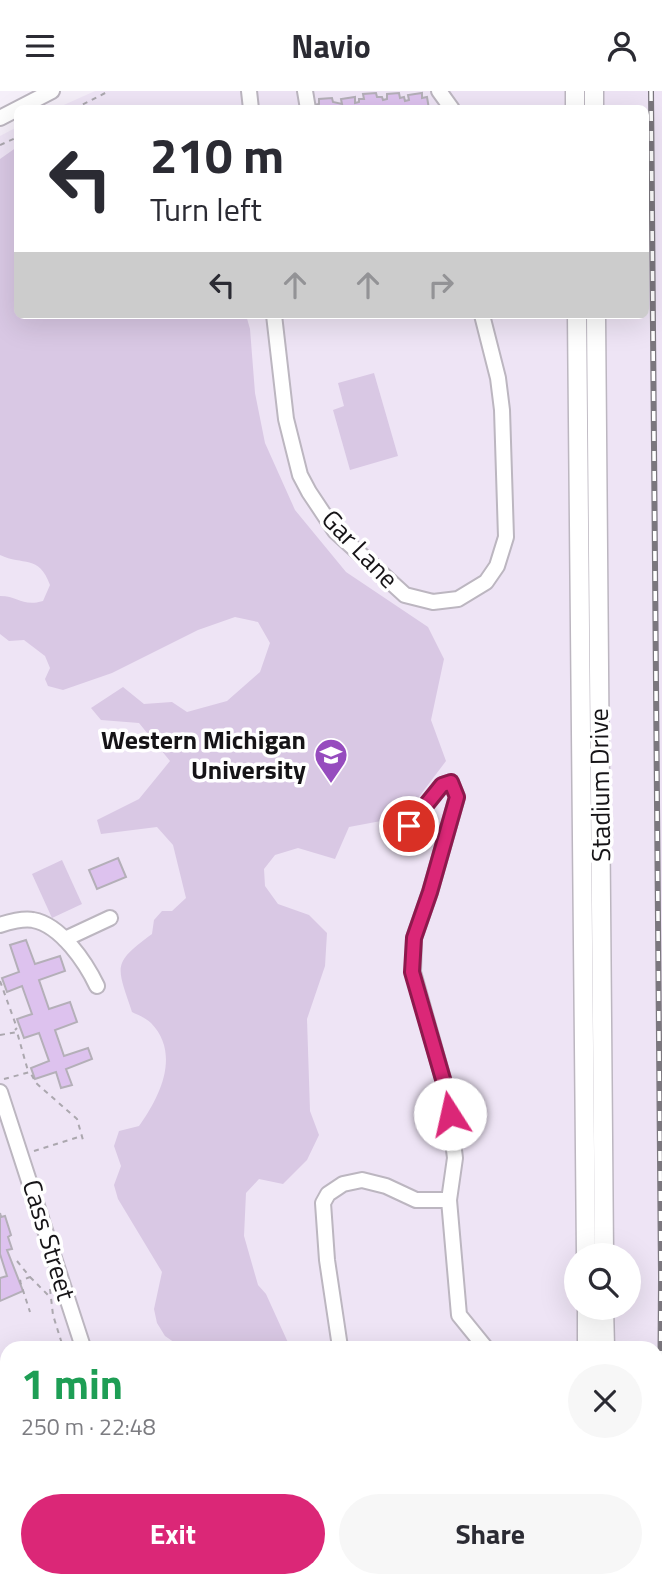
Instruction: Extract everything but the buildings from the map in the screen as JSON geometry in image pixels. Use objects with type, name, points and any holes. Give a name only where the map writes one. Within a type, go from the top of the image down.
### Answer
[{"type":"main road","name":"Stadium Drive","points":[[577,319],[586,1243]]},
{"type":"main road","name":"Stadium Drive","points":[[596,319],[604,1243]]},
{"type":"main road","points":[[587,1320],[587,1341]]},
{"type":"main road","points":[[604,1320],[605,1341]]},
{"type":"street","points":[[25,105],[51,91]]},
{"type":"street","name":"Gar Lane","points":[[274,319],[285,419],[300,475],[309,492],[335,531],[405,595],[433,602],[458,599],[486,582],[497,566],[506,537],[502,410],[498,378],[483,319]]},
{"type":"street","points":[[409,826],[442,785],[451,782],[457,797],[414,938],[412,972],[447,1093],[455,1158],[449,1200],[459,1315],[480,1341]]},
{"type":"street","points":[[65,939],[110,918]]},
{"type":"street","points":[[0,925],[33,919],[65,939],[90,971],[97,986]]},
{"type":"street","name":"Cass Street","points":[[0,1092],[81,1341]]},
{"type":"street","points":[[339,1341],[326,1249],[323,1203],[328,1194],[343,1184],[362,1181],[386,1186],[416,1200],[449,1200]]},
{"type":"path","points":[[82,105],[109,91]]},
{"type":"path","points":[[0,981],[17,1028],[0,1035]]},
{"type":"path","points":[[14,1031],[18,1034],[28,1072],[36,1083],[77,1119],[83,1138],[30,1153]]},
{"type":"path","points":[[0,1080],[28,1072]]},
{"type":"path","points":[[17,1261],[51,1299]]},
{"type":"path","points":[[30,1277],[20,1281],[30,1312]]},
{"type":"shaded area","name":"Western Michigan University","points":[[95,91],[662,91],[662,1341],[0,1341],[0,136],[14,129],[14,319],[649,319],[649,105],[64,105]]},
{"type":"shaded area","points":[[14,149],[14,319],[247,319],[255,393],[265,443],[295,510],[346,572],[428,627],[444,659],[431,720],[446,761],[412,806],[396,810],[381,821],[349,827],[335,859],[298,848],[275,855],[264,869],[265,886],[278,904],[309,915],[327,933],[325,966],[307,1019],[310,1111],[319,1135],[307,1160],[283,1184],[259,1179],[246,1193],[244,1236],[258,1285],[266,1294],[287,1341],[172,1341],[165,1336],[157,1323],[154,1309],[162,1272],[118,1199],[114,1185],[121,1166],[114,1146],[119,1131],[139,1126],[147,1115],[160,1089],[166,1062],[160,1035],[149,1021],[132,1012],[123,985],[121,967],[129,952],[152,934],[154,920],[162,911],[172,911],[186,898],[173,845],[157,827],[101,834],[97,820],[139,799],[170,761],[139,723],[101,720],[91,708],[123,687],[144,704],[172,702],[187,712],[227,701],[260,672],[270,643],[258,622],[235,617],[198,630],[112,673],[63,690],[48,686],[45,679],[50,668],[45,656],[24,640],[9,641],[0,634],[0,596],[36,603],[43,601],[50,585],[46,575],[35,565],[0,555],[0,159]]},
{"type":"shaded area","points":[[374,373],[398,456],[350,470],[333,410],[344,406],[338,383]]},
{"type":"shaded area","points":[[62,860],[82,904],[52,918],[32,874]]},
{"type":"railway","points":[[651,91],[661,1341]]},
{"type":"place","name":"Western Michigan University","points":[[331,785]]},
{"type":"route","points":[[409,826],[442,785],[451,782],[457,797],[414,938],[412,972],[447,1093],[450,1114]]}]
